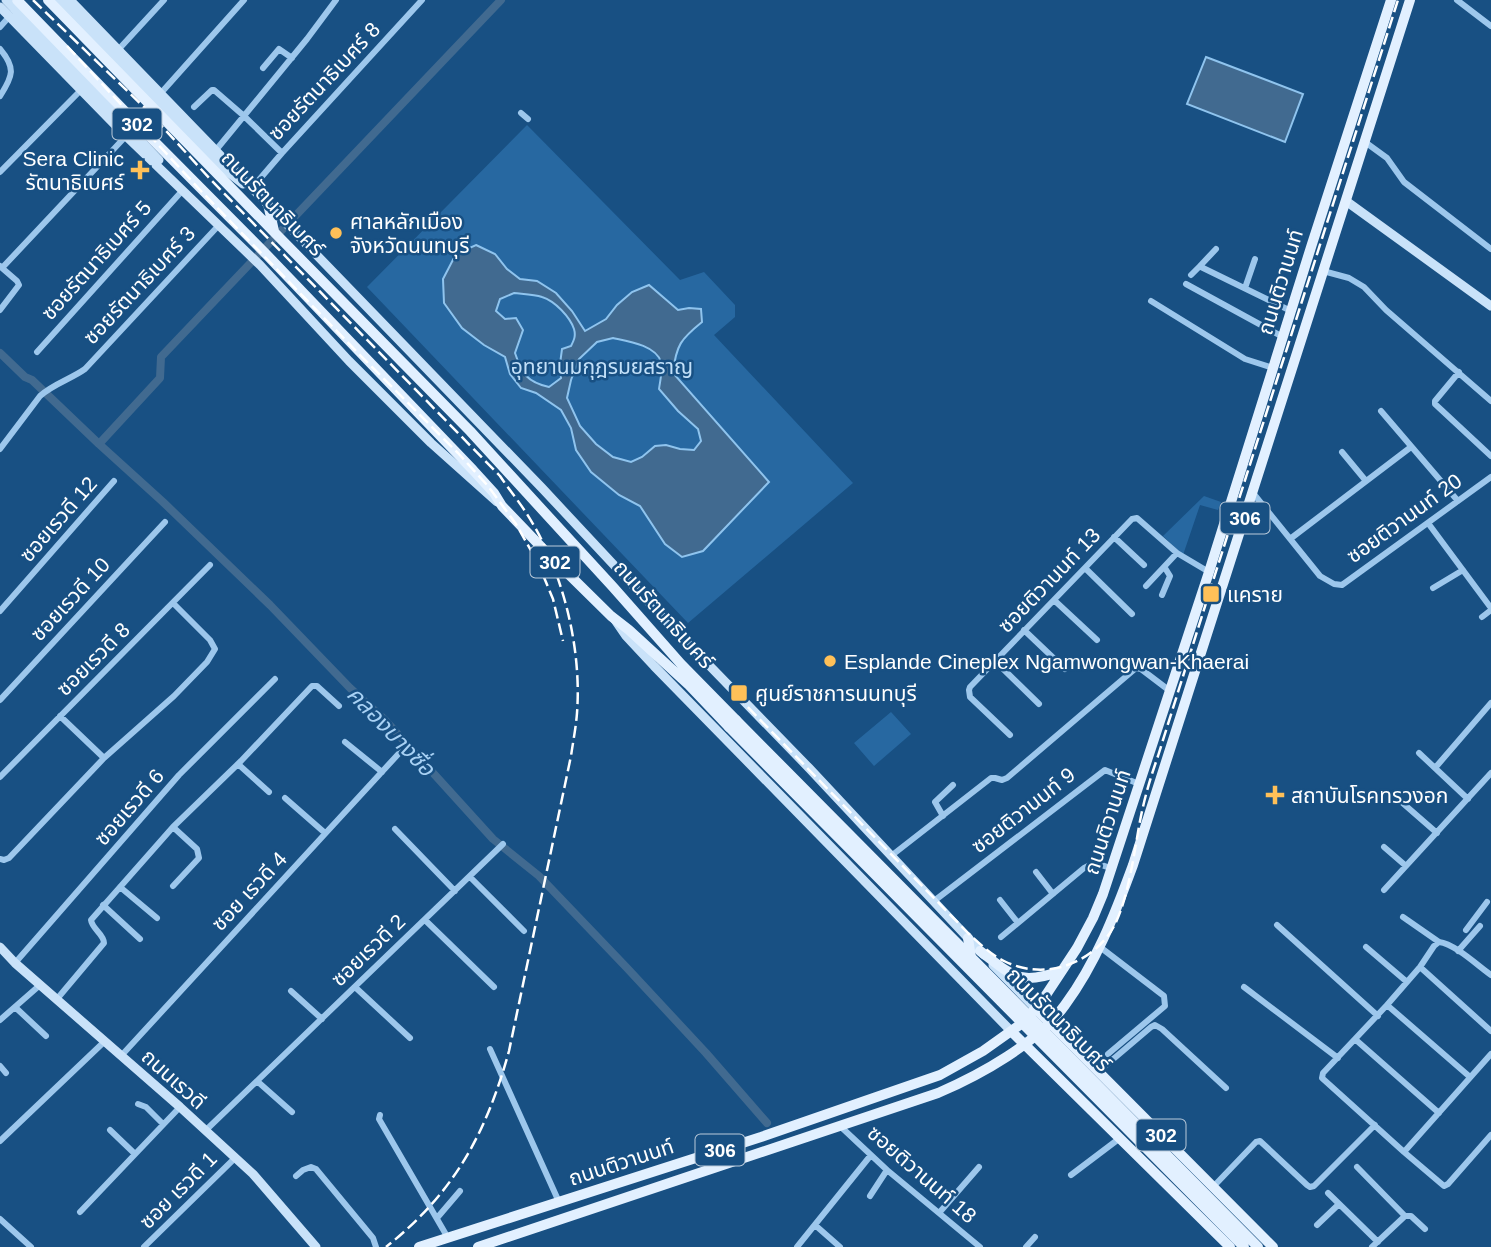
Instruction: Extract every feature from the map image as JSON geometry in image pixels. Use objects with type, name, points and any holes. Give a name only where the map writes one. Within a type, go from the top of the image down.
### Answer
[{"type":"main road","points":[[6,0],[197,200],[203,211]]},
{"type":"main road","name":"ถนนรัตนาธิเบศร์","points":[[17,0],[473,470],[502,506]]},
{"type":"main road","name":"ถนนรัตนาธิเบศร์","points":[[48,0],[470,431],[613,587],[732,724],[1244,1247]]},
{"type":"main road","points":[[59,0],[223,168],[254,190]]},
{"type":"main road","name":"ถนนรัตนาธิเบศร์","points":[[70,0],[542,488],[809,768],[1034,1011],[1049,1023]]},
{"type":"main road","name":"ถนนติวานนท์","points":[[419,1247],[761,1137],[926,1080],[964,1063],[1012,1032],[1034,1011],[1077,948],[1093,918],[1113,869],[1391,0]]},
{"type":"main road","name":"ถนนติวานนท์","points":[[478,1247],[938,1093],[965,1081],[1027,1042],[1065,1006],[1100,947],[1133,865],[1410,0]]},
{"type":"main road","name":"ถนนรัตนาธิเบศร์","points":[[0,8],[126,136],[260,265],[349,361],[431,443],[502,506],[611,616],[732,724],[1258,1247]]},
{"type":"main road","points":[[1371,61],[1389,66]]},
{"type":"main road","points":[[1346,201],[1491,306]]},
{"type":"main road","points":[[268,204],[277,235]]},
{"type":"main road","name":"ถนนรัตนาธิเบศร์","points":[[611,616],[635,646],[908,928],[1012,1032],[1027,1042]]},
{"type":"main road","points":[[1153,742],[1170,749]]},
{"type":"main road","points":[[908,928],[925,933],[936,928],[940,916],[934,902]]},
{"type":"main road","points":[[968,938],[969,952],[975,967],[1020,1014],[1027,1042]]},
{"type":"main road","name":"ถนนเรวดี","points":[[0,947],[253,1174],[316,1247]]},
{"type":"main road","points":[[980,951],[1021,978],[1044,977],[1061,971]]},
{"type":"main road","points":[[1034,1011],[1045,1040],[1079,1078],[1084,1102]]},
{"type":"main road","name":"302","points":[[1049,1023],[1273,1247]]},
{"type":"main road","name":"302","points":[[1027,1042],[1230,1247]]},
{"type":"street","points":[[119,49],[164,0]]},
{"type":"street","points":[[161,93],[244,0]]},
{"type":"street","points":[[216,150],[336,0]]},
{"type":"street","name":"ซอยรัตนาธิเบศร์ 8","points":[[254,190],[282,153],[422,0]]},
{"type":"street","points":[[1458,0],[1491,26]]},
{"type":"street","points":[[0,27],[9,17]]},
{"type":"street","points":[[0,50],[9,60],[12,73],[0,96]]},
{"type":"street","points":[[262,68],[279,50],[292,58]]},
{"type":"street","points":[[0,172],[82,90]]},
{"type":"street","points":[[194,107],[213,90],[282,153]]},
{"type":"street","points":[[521,113],[528,119]]},
{"type":"street","points":[[0,310],[19,285],[1,267],[126,136]]},
{"type":"street","points":[[1365,142],[1387,158],[1404,182],[1491,249]]},
{"type":"street","name":"ซอยรัตนาธิเบศร์ 5","points":[[37,352],[182,191]]},
{"type":"street","name":"ซอยรัตนาธิเบศร์ 3","points":[[0,449],[40,396],[85,369],[219,225]]},
{"type":"street","points":[[1191,275],[1216,249]]},
{"type":"street","points":[[1245,288],[1255,259]]},
{"type":"street","points":[[1200,266],[1291,310]]},
{"type":"street","points":[[1323,271],[1349,278],[1364,287],[1386,310],[1491,401]]},
{"type":"street","points":[[1186,284],[1283,337]]},
{"type":"street","points":[[1151,301],[1245,359],[1273,368]]},
{"type":"street","points":[[1460,372],[1435,404],[1491,456]]},
{"type":"street","points":[[1381,411],[1458,501]]},
{"type":"street","points":[[1290,539],[1411,447]]},
{"type":"street","points":[[1342,452],[1366,481]]},
{"type":"street","name":"ซอยติวานนท์ 20","points":[[1253,493],[1320,576],[1334,584],[1342,585],[1491,477]]},
{"type":"street","name":"ซอยเรวดี 12","points":[[0,611],[114,481]]},
{"type":"street","name":"ซอยติวานนท์ 13","points":[[1010,735],[970,696],[969,690],[1132,519],[1137,519],[1177,554],[1209,572]]},
{"type":"street","name":"ซอยเรวดี 10","points":[[0,700],[165,522]]},
{"type":"street","points":[[1428,523],[1491,609],[1482,617]]},
{"type":"street","points":[[1114,537],[1144,565]]},
{"type":"street","points":[[1146,586],[1177,554]]},
{"type":"street","name":"ซอยเรวดี 8","points":[[0,777],[210,565]]},
{"type":"street","points":[[1085,568],[1132,614]]},
{"type":"street","points":[[1162,595],[1170,576],[1165,568]]},
{"type":"street","points":[[1433,587],[1463,570]]},
{"type":"street","points":[[1054,600],[1097,640]]},
{"type":"street","points":[[0,859],[9,859],[104,758],[174,696],[214,652],[210,640],[173,603]]},
{"type":"street","points":[[1024,630],[1065,669]]},
{"type":"street","points":[[995,661],[1039,704]]},
{"type":"street","points":[[891,856],[991,778],[1007,778],[1136,668],[1170,691]]},
{"type":"street","name":"ซอยเรวดี 6","points":[[15,963],[179,775],[275,679]]},
{"type":"street","points":[[57,999],[104,943],[91,920],[173,827],[312,686],[317,686],[339,706]]},
{"type":"street","points":[[1435,768],[1491,703]]},
{"type":"street","points":[[60,716],[104,758]]},
{"type":"street","points":[[345,742],[382,772]]},
{"type":"street","name":"ซอย เรวดี 4","points":[[121,1056],[402,750]]},
{"type":"street","points":[[1419,753],[1468,799]]},
{"type":"street","points":[[238,764],[269,792]]},
{"type":"street","name":"ซอยติวานนท์ 9","points":[[934,902],[1105,770],[1139,784]]},
{"type":"street","points":[[1384,890],[1491,773]]},
{"type":"street","points":[[943,816],[935,802],[953,785]]},
{"type":"street","points":[[285,798],[326,833]]},
{"type":"street","points":[[1398,799],[1437,833]]},
{"type":"street","points":[[173,827],[197,849],[199,858],[173,886]]},
{"type":"street","points":[[395,830],[455,891]]},
{"type":"street","name":"ซอยเรวดี 2","points":[[205,1130],[503,844]]},
{"type":"street","points":[[1384,847],[1406,866]]},
{"type":"street","points":[[1001,937],[1091,864],[1098,863],[1113,869]]},
{"type":"street","points":[[1036,872],[1053,894]]},
{"type":"street","points":[[470,877],[524,932]]},
{"type":"street","points":[[120,887],[157,918]]},
{"type":"street","points":[[1000,900],[1018,923]]},
{"type":"street","points":[[1466,930],[1490,901]]},
{"type":"street","points":[[103,905],[140,939]]},
{"type":"street","points":[[1403,917],[1491,975]]},
{"type":"street","points":[[425,920],[494,986]]},
{"type":"street","points":[[1277,925],[1378,1016]]},
{"type":"street","points":[[1458,951],[1480,926]]},
{"type":"street","points":[[1440,942],[1387,1006],[1323,1073],[1322,1078],[1444,1186],[1491,1135]]},
{"type":"street","points":[[1100,947],[1164,996],[1165,1006],[1108,1054]]},
{"type":"street","points":[[1366,947],[1407,982]]},
{"type":"street","points":[[1420,967],[1491,1031]]},
{"type":"street","points":[[0,1020],[40,985]]},
{"type":"street","points":[[355,987],[410,1038]]},
{"type":"street","points":[[1244,987],[1338,1058]]},
{"type":"street","points":[[291,991],[322,1020]]},
{"type":"street","points":[[1387,1006],[1470,1077]]},
{"type":"street","points":[[15,1007],[46,1036]]},
{"type":"street","points":[[1098,1072],[1155,1025],[1226,1088]]},
{"type":"street","points":[[1356,1040],[1439,1113]]},
{"type":"street","points":[[0,1141],[105,1041]]},
{"type":"street","points":[[489,1049],[559,1202]]},
{"type":"street","points":[[1404,1152],[1491,1054]]},
{"type":"street","points":[[0,1066],[6,1073]]},
{"type":"street","points":[[257,1081],[292,1112]]},
{"type":"street","points":[[138,1104],[146,1107],[163,1124]]},
{"type":"street","points":[[80,1212],[180,1107]]},
{"type":"street","points":[[380,1115],[379,1119],[448,1238]]},
{"type":"street","points":[[1213,1187],[1260,1141],[1307,1185],[1314,1186],[1375,1125]]},
{"type":"street","name":"ซอยติวานนท์ 18","points":[[840,1126],[887,1170],[980,1247]]},
{"type":"street","points":[[110,1130],[135,1154]]},
{"type":"street","points":[[1071,1175],[1120,1138]]},
{"type":"street","points":[[797,1247],[871,1155]]},
{"type":"street","name":"ซอย เรวดี 1","points":[[145,1247],[235,1158]]},
{"type":"street","points":[[296,1176],[311,1167],[316,1170],[373,1238],[376,1247]]},
{"type":"street","points":[[939,1213],[979,1167]]},
{"type":"street","points":[[1357,1167],[1405,1216]]},
{"type":"street","points":[[870,1196],[887,1170]]},
{"type":"street","points":[[437,1219],[460,1191]]},
{"type":"street","points":[[1328,1193],[1375,1245],[1405,1216],[1411,1216],[1425,1229]]},
{"type":"street","points":[[1317,1225],[1339,1204]]},
{"type":"street","points":[[0,1219],[31,1247]]},
{"type":"street","points":[[815,1225],[840,1247]]},
{"type":"street","points":[[1026,1247],[1035,1237]]},
{"type":"green space","name":"อุทยานมกุฎรมยสราญ","points":[[527,125],[680,280],[704,272],[735,305],[735,317],[714,335],[853,483],[688,623],[367,287]]},
{"type":"green space","points":[[1204,496],[1221,502],[1218,510],[1200,505],[1183,555],[1163,536]]},
{"type":"green space","points":[[891,712],[911,734],[874,766],[854,743]]},
{"type":"shaded area","points":[[1206,57],[1303,94],[1285,142],[1187,104]]},
{"type":"shaded area","points":[[476,245],[495,254],[507,269],[520,279],[537,281],[556,293],[585,331],[606,319],[632,292],[649,285],[678,310],[701,309],[702,322],[681,343],[673,373],[769,482],[703,551],[682,557],[665,544],[640,506],[619,495],[591,472],[576,450],[571,428],[561,410],[536,393],[521,388],[510,374],[505,357],[462,328],[444,303],[443,279],[456,254]],"holes":[[[514,293],[547,299],[566,315],[574,329],[571,346],[562,349],[561,378],[549,387],[535,383],[523,372],[515,353],[523,330],[516,318],[505,319],[496,311],[500,299]],[[613,338],[640,345],[658,356],[662,368],[659,389],[698,429],[701,441],[694,450],[666,445],[655,446],[631,462],[613,457],[596,444],[580,426],[567,398],[571,380],[579,359],[597,342]]]},
{"type":"waterway","points":[[99,444],[160,378],[161,357],[501,0]]},
{"type":"waterway","name":"คลองบางซื่อ","points":[[0,353],[163,502],[385,720],[493,839],[539,876],[627,968],[767,1123]]},
{"type":"railway","points":[[33,0],[147,110],[211,180],[500,476],[538,533],[567,608],[576,661],[576,724],[509,1051],[490,1109],[464,1160],[431,1205],[386,1247]]},
{"type":"railway","points":[[736,695],[968,933],[994,955],[1018,966],[1046,969],[1073,963],[1097,948],[1107,937],[1120,912],[1151,778],[1398,0]]},
{"type":"railway","points":[[67,46],[200,190],[488,486],[516,524],[538,563],[553,599],[563,641]]},
{"type":"place","name":"Sera Clinic รัตนาธิเบศร์","points":[[140,170]]},
{"type":"place","name":"ศาลหลักเมือง จังหวัดนนทบุรี","points":[[336,233]]},
{"type":"place","name":"แคราย","points":[[1211,594]]},
{"type":"place","name":"Esplande Cineplex Ngamwongwan-Khaerai","points":[[830,661]]},
{"type":"place","name":"ศูนย์ราชการนนทบุรี","points":[[739,693]]},
{"type":"place","name":"สถาบันโรคทรวงอก","points":[[1275,795]]}]
